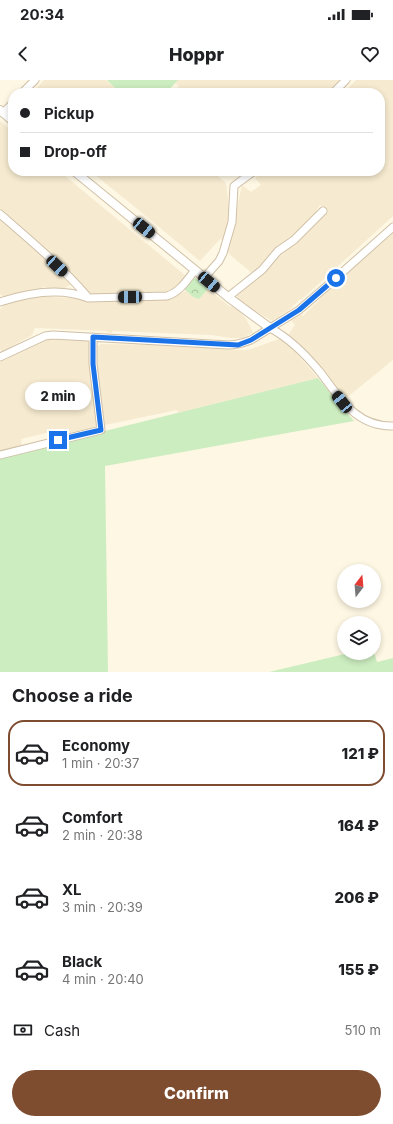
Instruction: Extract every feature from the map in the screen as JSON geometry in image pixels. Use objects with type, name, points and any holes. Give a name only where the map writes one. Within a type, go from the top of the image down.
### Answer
[{"type":"street","points":[[27,88],[34,80]]},
{"type":"street","points":[[337,88],[346,80]]},
{"type":"street","points":[[80,176],[228,297],[286,338],[319,371],[342,402],[353,413],[373,422],[386,426],[393,426]]},
{"type":"street","points":[[204,278],[219,261],[223,253],[232,222],[234,186],[247,176]]},
{"type":"street","points":[[228,297],[262,270],[278,251],[294,240],[323,211]]},
{"type":"street","points":[[0,214],[29,238],[74,281],[88,298]]},
{"type":"street","points":[[0,357],[45,336],[93,337],[238,345],[251,340],[299,310],[393,227]]},
{"type":"street","points":[[0,302],[18,296],[40,293],[79,294],[88,298],[167,296],[173,294],[181,287],[195,270]]},
{"type":"street","points":[[0,455],[101,430],[93,364],[93,337]]},
{"type":"shaded area","points":[[44,80],[106,80],[115,88],[37,88]]},
{"type":"shaded area","points":[[178,80],[340,80],[333,88],[177,88],[179,86],[175,83]]},
{"type":"shaded area","points":[[356,80],[393,80],[393,216],[301,300],[300,299],[289,310],[272,321],[250,308],[237,298],[237,293],[265,272],[287,247],[327,212],[320,205],[317,209],[317,213],[256,272],[252,273],[229,254],[228,251],[242,185],[251,192],[261,185],[255,178],[257,176],[385,176],[385,88],[348,88]]},
{"type":"shaded area","points":[[0,121],[8,128],[8,176],[65,176],[186,276],[179,286],[170,293],[89,295],[29,237],[31,235],[18,224],[16,226],[0,212]]},
{"type":"shaded area","points":[[96,176],[218,176],[226,183],[230,216],[223,240],[220,239],[200,261]]},
{"type":"shaded area","points":[[0,217],[73,283],[63,289],[50,290],[44,286],[41,290],[4,297],[0,294]]},
{"type":"shaded area","points":[[393,231],[393,360],[345,399],[288,335],[295,325],[289,318],[298,312],[303,316],[359,260]]},
{"type":"shaded area","points":[[208,289],[229,306],[235,307],[245,317],[253,332],[243,338],[231,338],[211,335],[112,331],[112,333],[107,331],[35,328],[32,335],[2,352],[0,349],[0,309],[5,303],[32,296],[89,299],[169,298],[186,291],[193,297],[199,299]]},
{"type":"shaded area","points":[[282,338],[318,378],[178,413],[177,410],[105,425],[95,364],[94,346],[100,344],[156,345],[248,350]]},
{"type":"shaded area","points":[[47,339],[89,341],[98,428],[64,436],[62,429],[21,439],[22,447],[0,453],[0,362]]},
{"type":"green space","points":[[107,80],[178,80],[171,88],[115,88]]},
{"type":"green space","points":[[193,276],[208,289],[199,299],[193,297],[183,288]]},
{"type":"green space","points":[[318,378],[354,421],[105,466],[108,672],[0,672],[0,457]]},
{"type":"green space","points":[[337,656],[337,660],[376,660],[377,662],[393,658],[393,672],[269,672]]},
{"type":"route","points":[[58,440],[101,430],[93,364],[93,337],[238,345],[251,340],[299,310],[336,278]]}]
